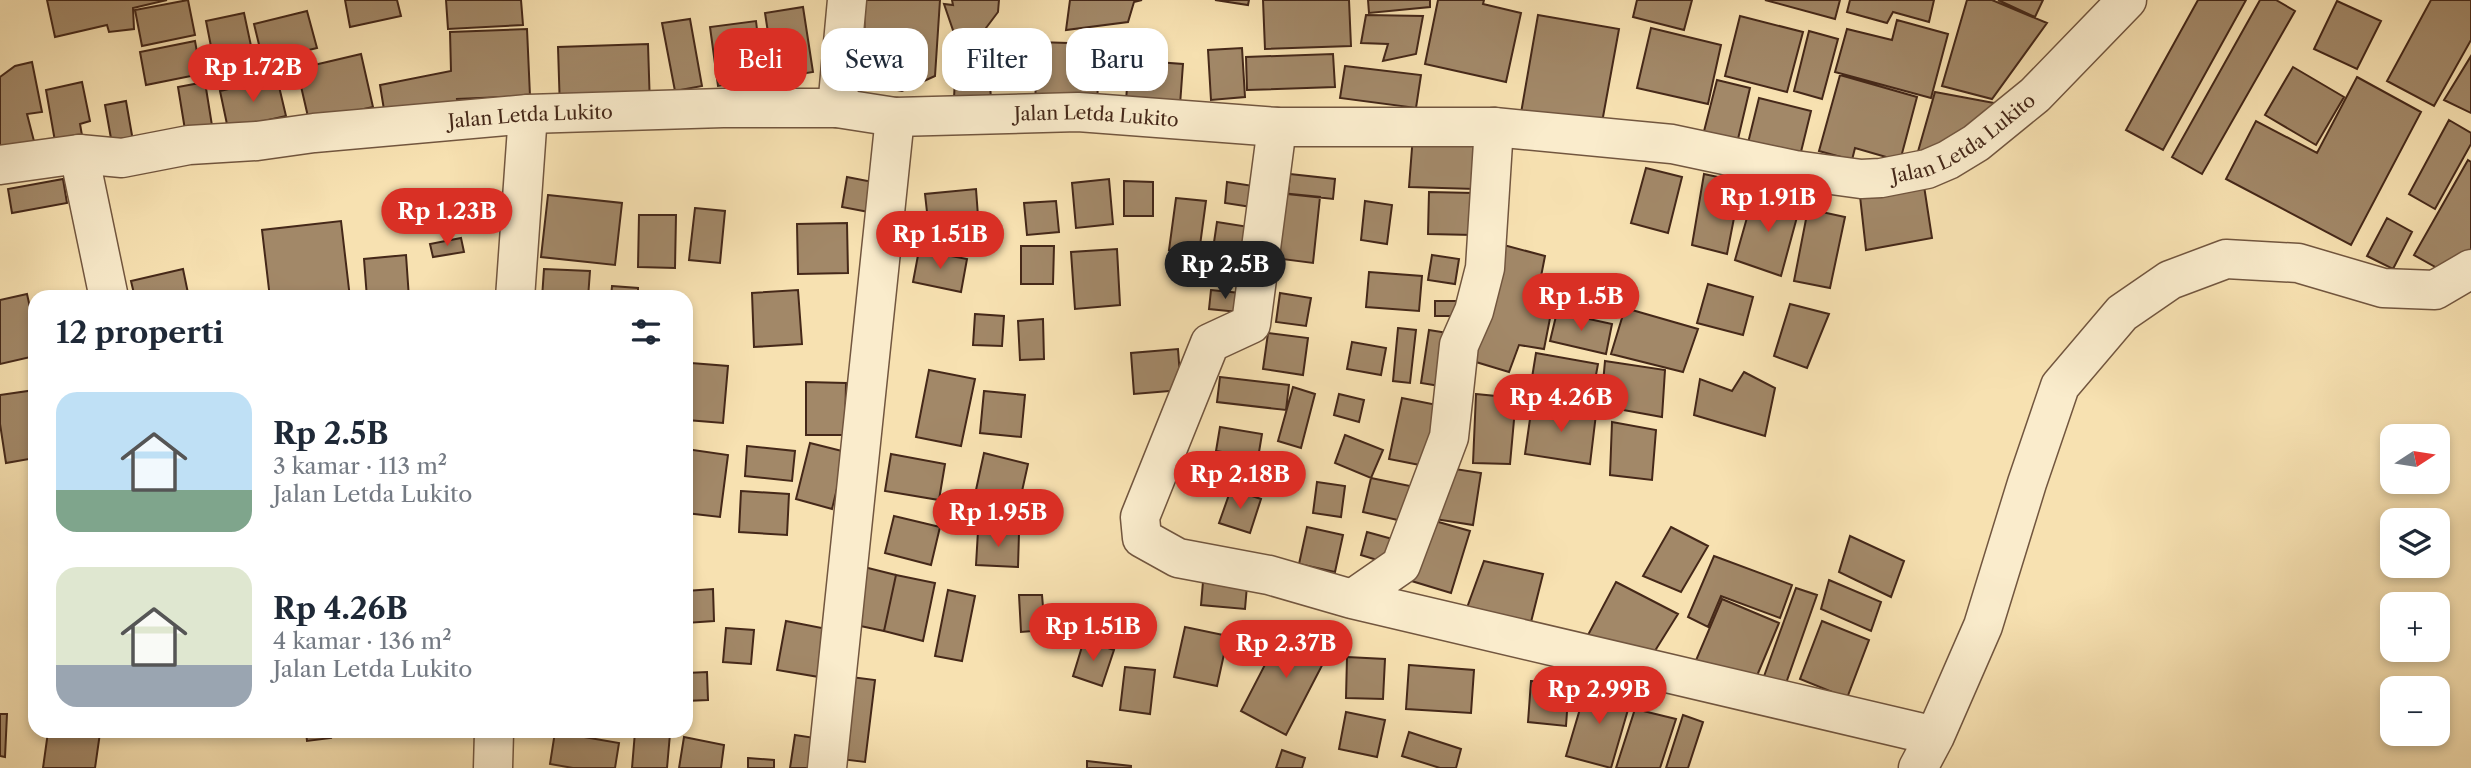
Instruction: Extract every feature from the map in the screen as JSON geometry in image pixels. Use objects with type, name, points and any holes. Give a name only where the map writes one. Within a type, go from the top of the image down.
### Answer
[{"type":"street","points":[[837,108],[847,0]]},
{"type":"street","name":"Jalan Letda Lukito","points":[[0,165],[79,154],[122,158],[189,145],[257,141],[314,133],[528,114],[723,108],[837,108],[895,117],[1079,112],[1277,127],[1494,127],[1672,144],[1795,170],[1861,179],[1881,178],[1927,169],[1976,143],[2035,95],[2127,0]]},
{"type":"street","points":[[516,290],[528,114]]},
{"type":"street","points":[[827,768],[895,117]]},
{"type":"street","points":[[1277,127],[1251,324],[1210,343],[1140,517],[1142,538],[1178,558],[1269,575],[1927,752],[1983,626],[2060,386],[2122,313],[2170,280],[2226,260],[2298,263],[2383,288],[2435,290],[2471,269]]},
{"type":"street","points":[[1352,599],[1401,565],[1450,437],[1459,345],[1474,312],[1485,268],[1494,127]]},
{"type":"street","points":[[79,154],[106,290]]},
{"type":"street","points":[[493,768],[494,738]]},
{"type":"building","points":[[47,0],[167,0],[133,8],[134,29],[109,32],[107,25],[55,37]]},
{"type":"building","points":[[188,0],[195,35],[142,46],[135,10]]},
{"type":"building","points":[[345,0],[397,0],[401,16],[350,27]]},
{"type":"building","points":[[446,0],[521,0],[523,25],[448,29]]},
{"type":"building","points":[[864,0],[940,0],[935,76],[928,79],[928,28],[864,28]]},
{"type":"building","points":[[952,0],[999,0],[998,12],[986,28],[952,28],[944,4],[953,5]]},
{"type":"building","points":[[1070,0],[1142,0],[1134,2],[1128,22],[1066,28]]},
{"type":"building","points":[[1215,0],[1249,0],[1248,5]]},
{"type":"building","points":[[1263,0],[1349,0],[1351,46],[1265,49]]},
{"type":"building","points":[[1368,0],[1430,0],[1430,7],[1369,13]]},
{"type":"building","points":[[1438,0],[1484,0],[1483,4],[1521,13],[1506,82],[1425,64]]},
{"type":"building","points":[[1637,0],[1692,0],[1684,30],[1633,17]]},
{"type":"building","points":[[1765,0],[1840,0],[1835,19]]},
{"type":"building","points":[[1850,0],[1934,0],[1929,22],[1893,12],[1887,23],[1847,12]]},
{"type":"building","points":[[1967,0],[1992,0],[2047,23],[1992,99],[1942,86]]},
{"type":"building","points":[[1998,0],[2043,0],[2035,17]]},
{"type":"building","points":[[2198,0],[2246,0],[2163,150],[2126,130]]},
{"type":"building","points":[[2260,0],[2276,0],[2295,11],[2202,174],[2172,157]]},
{"type":"building","points":[[2431,0],[2471,0],[2471,40],[2434,106],[2387,81]]},
{"type":"building","points":[[2337,1],[2381,21],[2357,69],[2314,49]]},
{"type":"building","points":[[803,7],[806,28],[767,28],[765,13]]},
{"type":"building","points":[[307,11],[317,48],[263,61],[254,24]]},
{"type":"building","points":[[244,13],[257,74],[218,82],[206,21]]},
{"type":"building","points":[[1366,15],[1423,16],[1416,54],[1383,61],[1388,44],[1361,43]]},
{"type":"building","points":[[1538,15],[1619,29],[1601,128],[1521,113]]},
{"type":"building","points":[[1740,16],[1803,32],[1787,92],[1725,76]]},
{"type":"building","points":[[690,19],[702,86],[675,91],[662,23]]},
{"type":"building","points":[[1897,20],[1948,34],[1931,98],[1835,72],[1847,29],[1892,40]]},
{"type":"building","points":[[756,21],[757,28],[714,28],[714,56],[710,27]]},
{"type":"building","points":[[1651,28],[1721,45],[1708,104],[1637,88]]},
{"type":"building","points":[[527,29],[530,96],[457,99],[459,114],[386,122],[380,85],[451,71],[450,32]]},
{"type":"building","points":[[1809,31],[1838,39],[1822,99],[1794,91]]},
{"type":"building","points":[[807,33],[813,72],[807,73]]},
{"type":"building","points":[[195,41],[201,74],[146,85],[140,52]]},
{"type":"building","points":[[1052,42],[1066,43],[1066,91],[1098,91],[1097,111],[1035,110],[1036,91],[1052,91]]},
{"type":"building","points":[[648,44],[650,107],[560,110],[558,47]]},
{"type":"building","points":[[1242,48],[1245,97],[1211,100],[1208,50]]},
{"type":"building","points":[[361,54],[373,107],[309,121],[297,69]]},
{"type":"building","points":[[1333,54],[1335,87],[1247,90],[1246,57]]},
{"type":"building","points":[[2471,56],[2471,113],[2444,100]]},
{"type":"building","points":[[32,62],[42,112],[27,114],[35,145],[0,155],[0,77],[15,66]]},
{"type":"building","points":[[1168,63],[1183,64],[1180,105],[1126,101],[1127,91],[1168,91]]},
{"type":"building","points":[[1345,66],[1421,75],[1416,108],[1340,98]]},
{"type":"building","points":[[2293,67],[2344,97],[2316,145],[2265,115]]},
{"type":"building","points":[[1840,75],[1917,97],[1900,161],[1855,148],[1852,160],[1819,151]]},
{"type":"building","points":[[2357,77],[2421,112],[2351,245],[2226,179],[2256,121],[2317,153]]},
{"type":"building","points":[[277,78],[286,116],[228,129],[220,91]]},
{"type":"building","points":[[1717,80],[1750,88],[1734,156],[1700,147]]},
{"type":"building","points":[[82,82],[90,121],[80,124],[83,141],[56,147],[46,90]]},
{"type":"building","points":[[205,82],[214,138],[187,142],[178,87]]},
{"type":"building","points":[[954,91],[990,91],[991,99],[954,98]]},
{"type":"building","points":[[1935,92],[1994,103],[1974,139],[1915,162]]},
{"type":"building","points":[[1759,98],[1811,111],[1799,160],[1747,147]]},
{"type":"building","points":[[126,101],[133,141],[112,144],[105,105]]},
{"type":"building","points":[[2449,120],[2471,133],[2471,144],[2435,209],[2409,194]]},
{"type":"building","points":[[1413,135],[1485,137],[1475,189],[1409,187]]},
{"type":"building","points":[[2468,160],[2471,162],[2471,251],[2455,278],[2414,255]]},
{"type":"building","points":[[1646,168],[1682,177],[1668,233],[1631,223]]},
{"type":"building","points":[[1290,174],[1335,179],[1333,199],[1288,194]]},
{"type":"building","points":[[1704,174],[1741,182],[1727,254],[1692,245]]},
{"type":"building","points":[[847,177],[878,183],[874,213],[842,207]]},
{"type":"building","points":[[63,179],[67,203],[12,213],[8,189]]},
{"type":"building","points":[[1109,179],[1113,224],[1076,228],[1072,183]]},
{"type":"building","points":[[1124,181],[1153,182],[1153,216],[1124,216]]},
{"type":"building","points":[[1227,182],[1260,187],[1258,208],[1225,203]]},
{"type":"building","points":[[1924,186],[1932,238],[1866,250],[1860,196]]},
{"type":"building","points":[[976,189],[978,216],[928,221],[925,194]]},
{"type":"building","points":[[1429,192],[1474,193],[1473,235],[1428,234]]},
{"type":"building","points":[[1281,193],[1320,197],[1313,263],[1274,258]]},
{"type":"building","points":[[1754,193],[1800,206],[1781,276],[1735,260]]},
{"type":"building","points":[[548,195],[622,203],[615,265],[541,257]]},
{"type":"building","points":[[1176,198],[1206,201],[1199,253],[1169,250]]},
{"type":"building","points":[[1056,201],[1059,232],[1027,235],[1024,203]]},
{"type":"building","points":[[1365,201],[1392,205],[1387,244],[1361,240]]},
{"type":"building","points":[[695,208],[725,211],[720,263],[689,260]]},
{"type":"building","points":[[1808,209],[1845,217],[1830,288],[1794,281]]},
{"type":"building","points":[[639,215],[676,215],[675,268],[638,267]]},
{"type":"building","points":[[2387,218],[2412,232],[2393,269],[2367,256]]},
{"type":"building","points":[[341,221],[349,290],[269,290],[262,230]]},
{"type":"building","points":[[1217,222],[1249,227],[1241,281],[1209,276]]},
{"type":"building","points":[[847,223],[848,273],[798,274],[797,224]]},
{"type":"building","points":[[461,238],[464,252],[433,257],[430,244]]},
{"type":"building","points":[[1500,244],[1545,256],[1537,297],[1553,303],[1544,349],[1519,345],[1509,372],[1466,359]]},
{"type":"building","points":[[1021,246],[1054,246],[1053,284],[1021,284]]},
{"type":"building","points":[[1117,249],[1120,305],[1075,309],[1071,252]]},
{"type":"building","points":[[919,250],[967,259],[961,292],[913,282]]},
{"type":"building","points":[[406,255],[408,290],[366,290],[364,259]]},
{"type":"building","points":[[1432,255],[1459,259],[1455,284],[1428,280]]},
{"type":"building","points":[[183,269],[187,290],[133,290],[131,281]]},
{"type":"building","points":[[544,269],[590,271],[589,290],[543,290]]},
{"type":"building","points":[[1369,272],[1422,276],[1419,311],[1366,307]]},
{"type":"building","points":[[1708,284],[1753,297],[1743,335],[1697,323]]},
{"type":"building","points":[[612,286],[638,288],[638,290],[612,290]]},
{"type":"building","points":[[798,290],[802,344],[754,347],[752,293]]},
{"type":"building","points":[[1211,290],[1240,293],[1238,312],[1209,309]]},
{"type":"building","points":[[1280,293],[1311,298],[1306,326],[1276,322]]},
{"type":"building","points":[[27,294],[28,358],[0,364],[0,300]]},
{"type":"building","points":[[1435,301],[1458,301],[1458,316],[1435,316]]},
{"type":"building","points":[[1790,304],[1829,314],[1807,368],[1774,356]]},
{"type":"building","points":[[1625,308],[1698,329],[1683,372],[1611,354]]},
{"type":"building","points":[[1557,312],[1612,324],[1606,354],[1550,341]]},
{"type":"building","points":[[975,314],[1004,316],[1002,346],[973,345]]},
{"type":"building","points":[[1043,319],[1044,359],[1020,360],[1018,321]]},
{"type":"building","points":[[1398,328],[1416,330],[1410,383],[1393,381]]},
{"type":"building","points":[[1429,330],[1448,333],[1440,386],[1421,383]]},
{"type":"building","points":[[1268,333],[1308,338],[1303,375],[1263,369]]},
{"type":"building","points":[[1352,342],[1386,348],[1381,375],[1347,369]]},
{"type":"building","points":[[1178,349],[1181,390],[1134,394],[1131,353]]},
{"type":"building","points":[[1536,353],[1598,364],[1591,402],[1530,390]]},
{"type":"building","points":[[1605,361],[1665,370],[1662,417],[1601,406]]},
{"type":"building","points":[[693,363],[728,366],[723,423],[693,420]]},
{"type":"building","points":[[929,370],[975,379],[961,446],[916,437]]},
{"type":"building","points":[[1744,372],[1775,388],[1765,436],[1694,415],[1700,379],[1732,391]]},
{"type":"building","points":[[1220,377],[1289,385],[1286,410],[1217,402]]},
{"type":"building","points":[[806,382],[846,383],[845,435],[806,435]]},
{"type":"building","points":[[1293,387],[1315,394],[1301,448],[1278,441]]},
{"type":"building","points":[[28,391],[28,459],[6,463],[0,424],[0,395]]},
{"type":"building","points":[[984,391],[1025,395],[1021,437],[980,433]]},
{"type":"building","points":[[1339,394],[1364,400],[1359,422],[1334,415]]},
{"type":"building","points":[[1476,394],[1516,398],[1510,464],[1473,463]]},
{"type":"building","points":[[1402,398],[1437,405],[1425,466],[1389,459]]},
{"type":"building","points":[[1532,405],[1596,414],[1590,464],[1525,454]]},
{"type":"building","points":[[1612,422],[1656,430],[1652,480],[1610,475]]},
{"type":"building","points":[[1220,427],[1262,434],[1258,458],[1216,451]]},
{"type":"building","points":[[1345,435],[1383,450],[1371,478],[1335,463]]},
{"type":"building","points":[[810,443],[846,452],[832,509],[796,499]]},
{"type":"building","points":[[747,446],[795,451],[792,481],[745,476]]},
{"type":"building","points":[[693,450],[728,455],[720,517],[693,514]]},
{"type":"building","points":[[984,453],[1028,464],[1015,523],[971,513]]},
{"type":"building","points":[[891,454],[945,464],[939,500],[885,491]]},
{"type":"building","points":[[1442,467],[1481,473],[1473,525],[1435,519]]},
{"type":"building","points":[[1371,478],[1410,486],[1402,521],[1363,512]]},
{"type":"building","points":[[1317,482],[1345,486],[1341,517],[1313,513]]},
{"type":"building","points":[[1231,489],[1261,499],[1250,533],[1219,523]]},
{"type":"building","points":[[741,491],[789,494],[787,535],[739,532]]},
{"type":"building","points":[[894,516],[940,527],[931,565],[885,553]]},
{"type":"building","points":[[1428,519],[1470,531],[1451,593],[1405,579]]},
{"type":"building","points":[[1307,527],[1343,535],[1335,572],[1299,564]]},
{"type":"building","points":[[1671,527],[1708,546],[1681,592],[1643,576]]},
{"type":"building","points":[[978,531],[1019,533],[1018,567],[976,565]]},
{"type":"building","points":[[1367,532],[1396,540],[1390,564],[1361,555]]},
{"type":"building","points":[[1850,536],[1904,561],[1891,597],[1839,572]]},
{"type":"building","points":[[1714,556],[1792,585],[1780,618],[1721,596],[1708,627],[1688,617]]},
{"type":"building","points":[[1484,561],[1543,574],[1529,630],[1464,616]]},
{"type":"building","points":[[864,567],[896,575],[884,631],[851,624]]},
{"type":"building","points":[[1204,570],[1248,574],[1245,609],[1201,605]]},
{"type":"building","points":[[896,575],[935,583],[923,641],[884,631]]},
{"type":"building","points":[[1829,580],[1881,602],[1871,631],[1821,609]]},
{"type":"building","points":[[1616,582],[1678,614],[1648,662],[1588,635]]},
{"type":"building","points":[[1796,588],[1817,595],[1785,686],[1763,679]]},
{"type":"building","points":[[713,589],[714,621],[693,622],[693,590]]},
{"type":"building","points":[[948,590],[975,596],[962,661],[935,656]]},
{"type":"building","points":[[1019,595],[1042,595],[1045,630],[1021,632]]},
{"type":"building","points":[[1722,599],[1779,623],[1751,690],[1691,672]]},
{"type":"building","points":[[786,621],[827,629],[819,677],[777,670]]},
{"type":"building","points":[[1822,621],[1869,640],[1847,698],[1800,679]]},
{"type":"building","points":[[1285,626],[1330,650],[1286,735],[1241,711]]},
{"type":"building","points":[[1185,627],[1228,636],[1217,686],[1174,677]]},
{"type":"building","points":[[726,628],[754,630],[751,664],[723,662]]},
{"type":"building","points":[[1084,640],[1114,650],[1102,686],[1073,676]]},
{"type":"building","points":[[1347,657],[1385,659],[1383,699],[1346,698]]},
{"type":"building","points":[[1409,665],[1474,670],[1471,713],[1406,709]]},
{"type":"building","points":[[1125,667],[1155,670],[1150,714],[1120,710]]},
{"type":"building","points":[[707,672],[708,700],[693,701],[693,673]]},
{"type":"building","points":[[851,677],[875,680],[865,762],[840,759]]},
{"type":"building","points":[[1531,681],[1569,684],[1566,726],[1528,722]]},
{"type":"building","points":[[1588,682],[1632,696],[1611,768],[1566,756]]},
{"type":"building","points":[[1635,709],[1676,719],[1660,768],[1616,768]]},
{"type":"building","points":[[1346,712],[1385,720],[1377,757],[1339,749]]},
{"type":"building","points":[[0,714],[7,714],[5,757],[0,756]]},
{"type":"building","points":[[1683,715],[1703,722],[1688,768],[1666,768]]},
{"type":"building","points":[[1409,732],[1461,749],[1456,768],[1440,768],[1402,756]]},
{"type":"building","points":[[795,735],[815,738],[811,768],[790,768]]},
{"type":"building","points":[[47,738],[99,738],[95,768],[43,768]]},
{"type":"building","points":[[307,738],[331,738],[307,741]]},
{"type":"building","points":[[554,738],[590,738],[619,743],[615,768],[573,768],[550,764]]},
{"type":"building","points":[[634,738],[670,738],[667,768],[632,768]]},
{"type":"building","points":[[684,738],[724,745],[721,768],[679,768]]},
{"type":"building","points":[[1282,750],[1305,758],[1302,768],[1276,768]]},
{"type":"building","points":[[748,758],[774,760],[774,768],[748,768]]},
{"type":"building","points":[[1087,761],[1131,766],[1131,768],[1087,768]]}]
